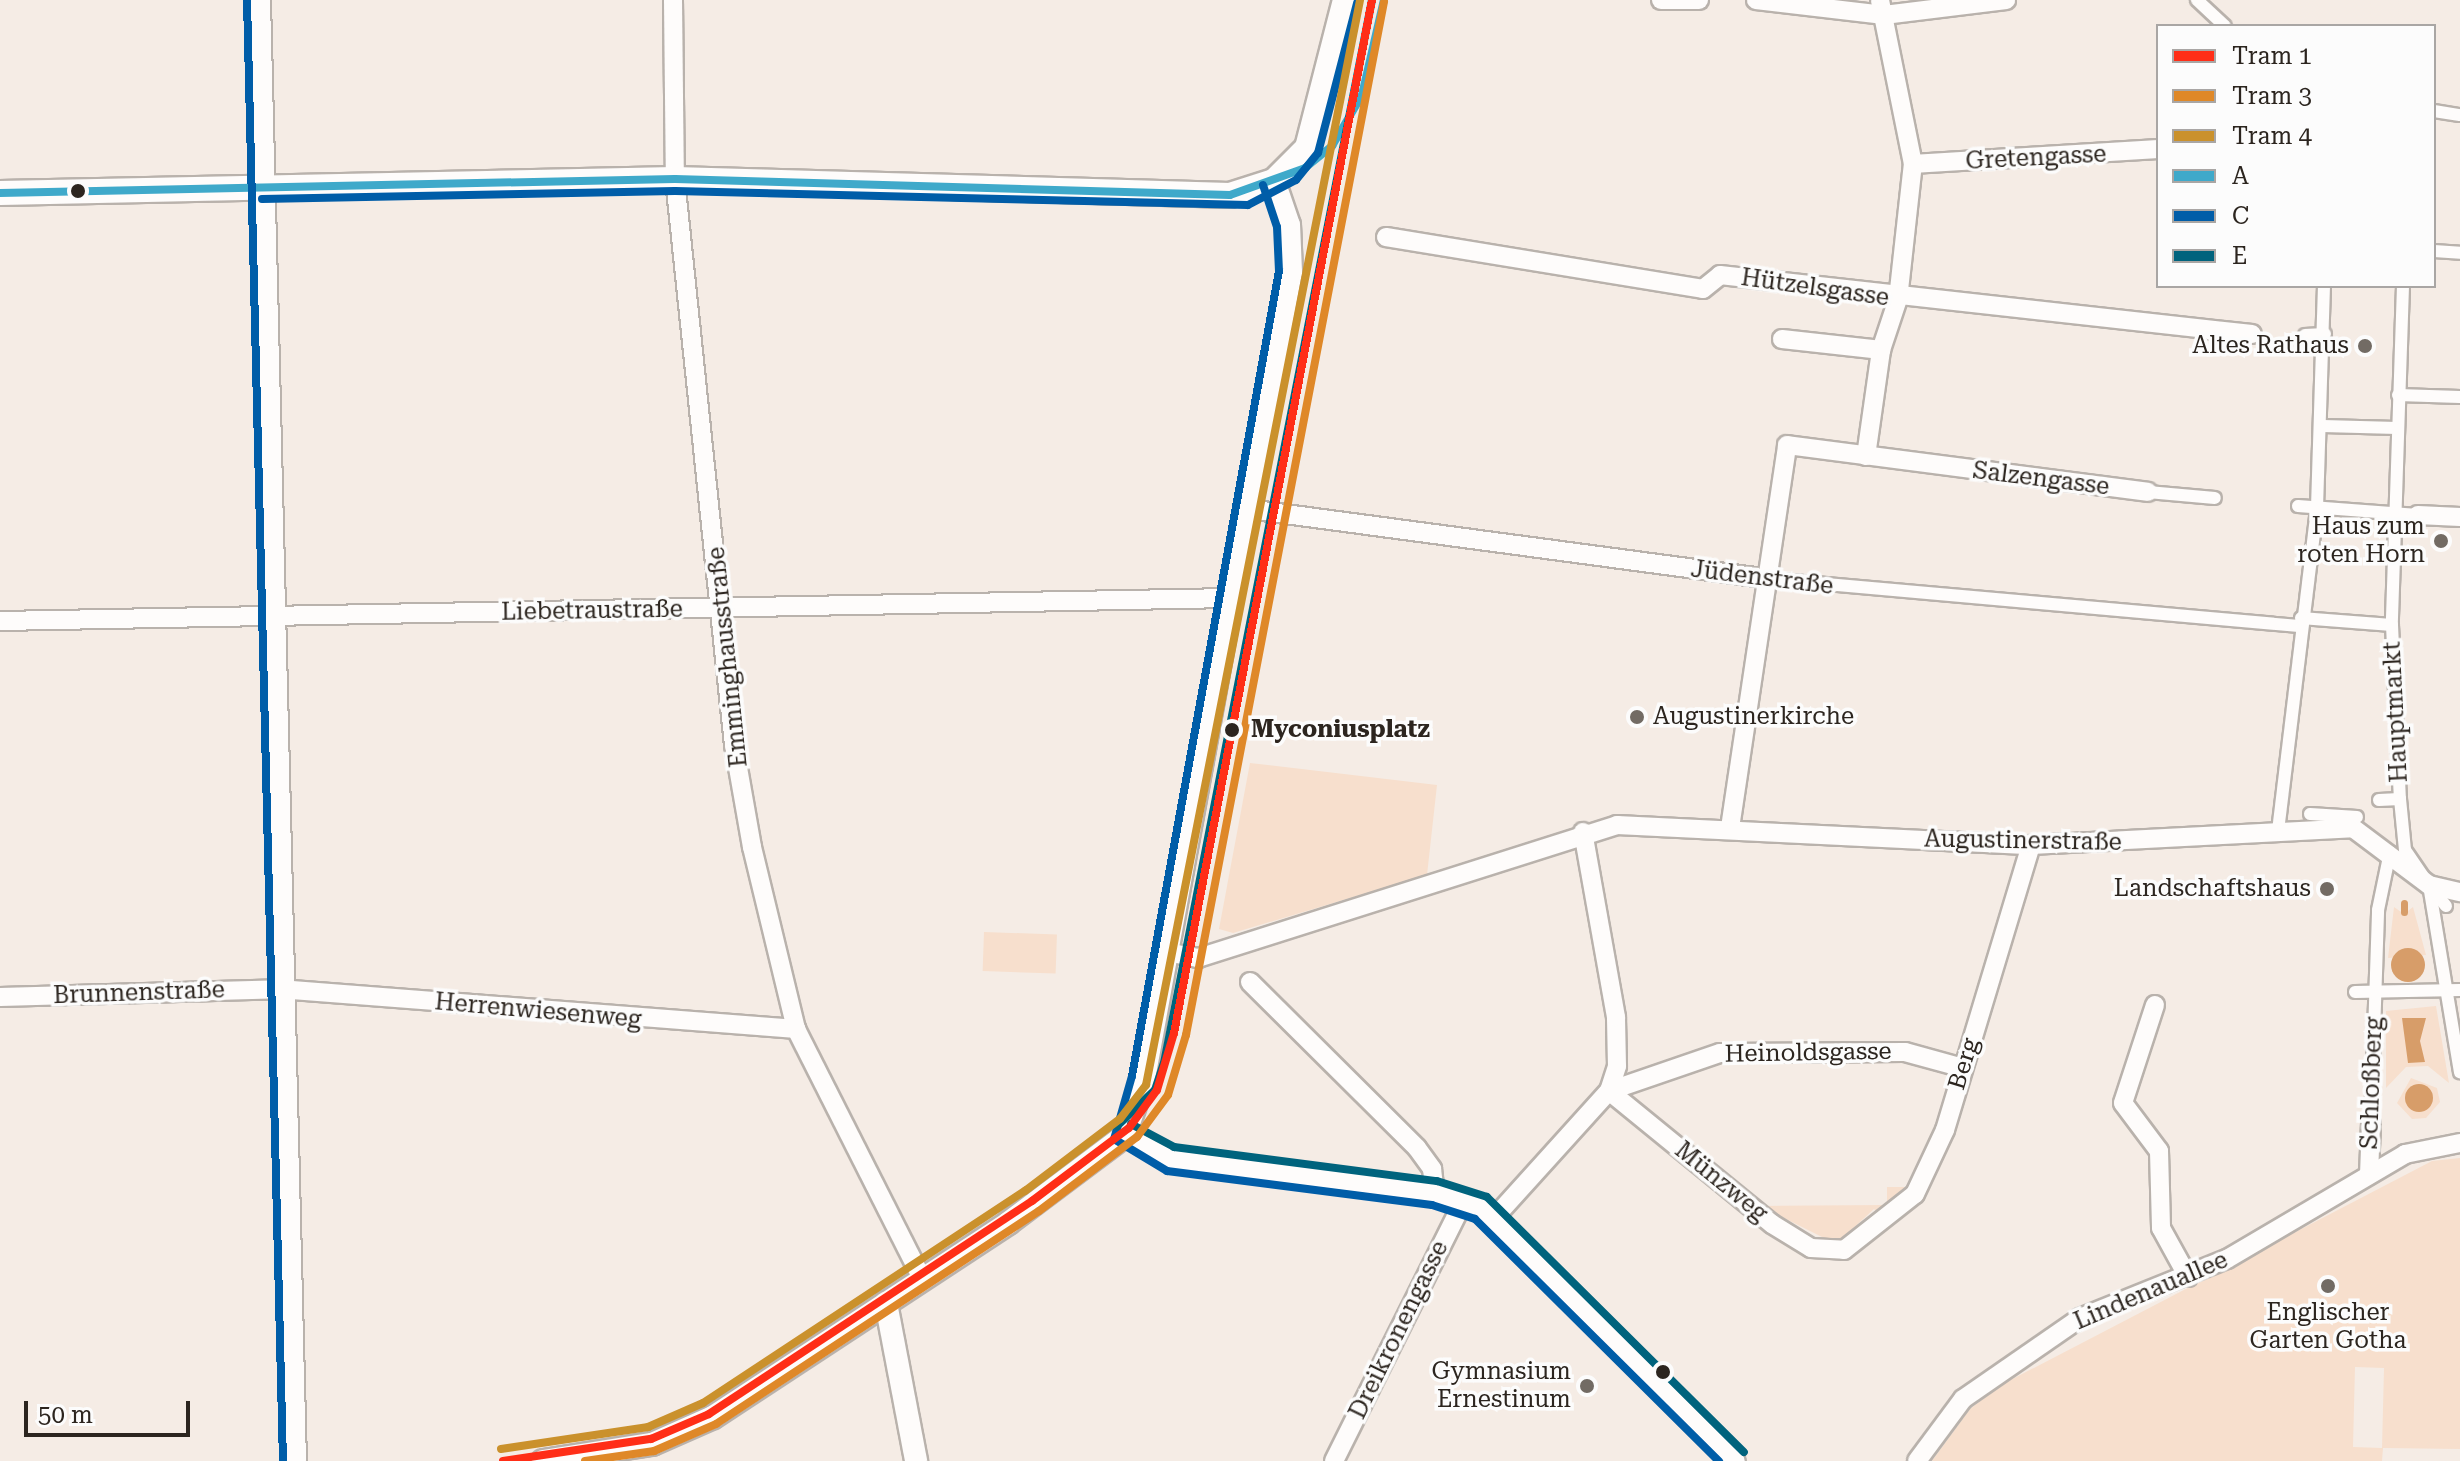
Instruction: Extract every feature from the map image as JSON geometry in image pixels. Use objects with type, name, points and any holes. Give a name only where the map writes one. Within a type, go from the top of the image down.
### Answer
[{"type":"main road","points":[[0,193],[675,179],[1207,196],[1274,181],[1312,136],[1345,0]]},
{"type":"street","points":[[259,0],[279,989],[295,1461]]},
{"type":"street","name":"Emminghausstraße","points":[[673,0],[675,179],[752,847],[796,1029],[923,1280]]},
{"type":"street","points":[[1661,0],[1699,0]]},
{"type":"street","points":[[1756,0],[1882,8],[2006,0]]},
{"type":"street","points":[[2197,0],[2223,24]]},
{"type":"street","points":[[1866,456],[1881,350],[1898,299],[1913,164],[1882,8]]},
{"type":"street","name":"Gretengasse","points":[[1913,164],[2156,149]]},
{"type":"street","points":[[543,1461],[652,1452],[713,1417],[923,1280],[1093,1164],[1125,1135],[1139,1102],[1292,256],[1274,181]]},
{"type":"street","name":"Hützelsgasse","points":[[1386,237],[1703,289],[1720,275],[1898,299],[2252,334]]},
{"type":"street","points":[[2436,251],[2460,253]]},
{"type":"street","points":[[2278,831],[2285,792],[2300,622],[2317,508],[2323,426],[2324,288]]},
{"type":"street","name":"Hauptmarkt","points":[[2393,855],[2400,799],[2392,625],[2403,288]]},
{"type":"street","points":[[2305,335],[2325,334]]},
{"type":"street","points":[[1782,339],[1881,350]]},
{"type":"street","points":[[2398,395],[2460,397]]},
{"type":"street","points":[[2323,426],[2397,428]]},
{"type":"street","name":"Salzengasse","points":[[1770,579],[1787,445],[2215,498]]},
{"type":"street","points":[[2298,506],[2460,517]]},
{"type":"street","name":"Jüdenstraße","points":[[1248,509],[1770,579],[2278,625]]},
{"type":"street","points":[[1730,828],[1770,579]]},
{"type":"street","name":"Liebetraustraße","points":[[0,621],[270,619],[1232,598]]},
{"type":"street","name":"Hauptmarkt","points":[[2278,625],[2300,622],[2392,625]]},
{"type":"street","name":"Hauptmarkt","points":[[2379,800],[2400,799]]},
{"type":"street","points":[[2310,814],[2357,817]]},
{"type":"street","name":"Augustinerstraße","points":[[1583,832],[1642,824],[2024,845],[2171,843],[2278,831],[2332,815],[2371,835],[2441,893]]},
{"type":"street","points":[[1167,952],[1198,958],[1583,832],[1620,1048],[1609,1091],[1495,1217]]},
{"type":"street","name":"Berg","points":[[1844,1250],[1915,1194],[1963,1068],[2024,845]]},
{"type":"street","points":[[2364,848],[2393,855]]},
{"type":"street","name":"Schloßberg","points":[[2369,1175],[2376,992],[2393,855]]},
{"type":"street","points":[[2441,893],[2445,990],[2460,1072]]},
{"type":"street","points":[[1250,982],[1417,1148],[1432,1169],[1435,1193]]},
{"type":"street","name":"Herrenwiesenweg","points":[[279,989],[796,1029]]},
{"type":"street","name":"Brunnenstraße","points":[[0,997],[279,989]]},
{"type":"street","name":"Schloßberg","points":[[2355,992],[2460,990]]},
{"type":"street","points":[[2155,1005],[2123,1103],[2159,1151],[2161,1228],[2188,1277]]},
{"type":"street","name":"Heinoldsgasse","points":[[1609,1091],[1720,1053],[1905,1052],[1963,1068]]},
{"type":"street","name":"Münzweg","points":[[1609,1091],[1772,1224],[1811,1248],[1844,1250]]},
{"type":"street","points":[[1125,1135],[1170,1159],[1435,1193],[1464,1200],[1495,1217],[1736,1461]]},
{"type":"street","name":"Lindenauallee","points":[[1917,1461],[1963,1399],[2080,1318],[2188,1277],[2415,1151],[2460,1143]]},
{"type":"street","name":"Dreikronengasse","points":[[1334,1461],[1464,1200]]},
{"type":"street","points":[[886,1303],[916,1461]]},
{"type":"shaded area","name":"Myconiusplatz","points":[[1250,763],[1437,785],[1427,875],[1233,933],[1219,929]]},
{"type":"shaded area","points":[[2394,907],[2404,914],[2413,907],[2426,955],[2388,958]]},
{"type":"shaded area","points":[[984,932],[1057,935],[1056,974],[983,971]]},
{"type":"shaded area","points":[[2408,948],[2420,953],[2425,965],[2420,977],[2408,982],[2396,977],[2391,965],[2396,953]]},
{"type":"shaded area","points":[[2436,1006],[2449,1083],[2428,1066],[2406,1067],[2386,1088],[2386,1011]]},
{"type":"shaded area","points":[[2402,1018],[2426,1018],[2420,1041],[2425,1062],[2408,1063]]},
{"type":"shaded area","points":[[2411,1078],[2437,1088],[2440,1102],[2426,1118],[2412,1119],[2397,1103]],"holes":[[[2416,1084],[2432,1094],[2422,1112],[2405,1101]]]},
{"type":"shaded area","points":[[2419,1084],[2429,1088],[2433,1098],[2429,1108],[2419,1112],[2409,1108],[2405,1098],[2409,1088]]},
{"type":"shaded area","name":"Englischer Garten Gotha","points":[[2460,1158],[2460,1449],[2383,1448],[2382,1461],[1932,1461],[1970,1409],[2001,1385],[2432,1161]],"holes":[[[2355,1367],[2384,1368],[2382,1448],[2353,1447]]]},
{"type":"shaded area","points":[[1887,1187],[1906,1187],[1891,1208],[1881,1216],[1874,1209],[1836,1244],[1760,1206],[1887,1205]]},
{"type":"waterway","points":[[2404,903],[2404,912]]},
{"type":"tram line","name":"4","points":[[501,1449],[648,1427],[703,1403],[1025,1191],[1120,1119],[1146,1085],[1360,0]]},
{"type":"tram line","name":"1","points":[[503,1461],[651,1439],[709,1414],[1032,1201],[1129,1128],[1157,1090],[1174,1033],[1372,0]]},
{"type":"tram line","name":"3","points":[[585,1461],[654,1451],[716,1424],[1039,1211],[1137,1137],[1168,1095],[1186,1035],[1384,2]]},
{"type":"transit line","name":"C","points":[[247,0],[283,1461]]},
{"type":"transit line","name":"E","points":[[1117,1126],[1155,1090],[1164,1063],[1372,0]]},
{"type":"transit line","name":"A","points":[[0,193],[675,179],[1230,195],[1305,168],[1332,146],[1362,95],[1384,0]]},
{"type":"transit line","name":"C","points":[[262,199],[675,191],[1248,205],[1296,180],[1318,153],[1357,3]]},
{"type":"transit line","name":"C","points":[[1263,185],[1277,227],[1279,271],[1132,1076],[1114,1139],[1167,1171],[1432,1205],[1475,1219],[1719,1461]]},
{"type":"transit line","name":"E","points":[[1131,1124],[1174,1147],[1437,1181],[1487,1197],[1744,1452]]},
{"type":"place","name":"Altes Rathaus","points":[[2365,346]]},
{"type":"place","name":"Haus zum roten Horn","points":[[2441,541]]},
{"type":"place","name":"Augustinerkirche","points":[[1637,717]]},
{"type":"place","name":"Myconiusplatz","points":[[1232,730]]},
{"type":"place","name":"Landschaftshaus","points":[[2327,889]]},
{"type":"place","name":"Englischer Garten Gotha","points":[[2328,1286]]},
{"type":"place","name":"Gymnasium Ernestinum","points":[[1587,1386]]}]
